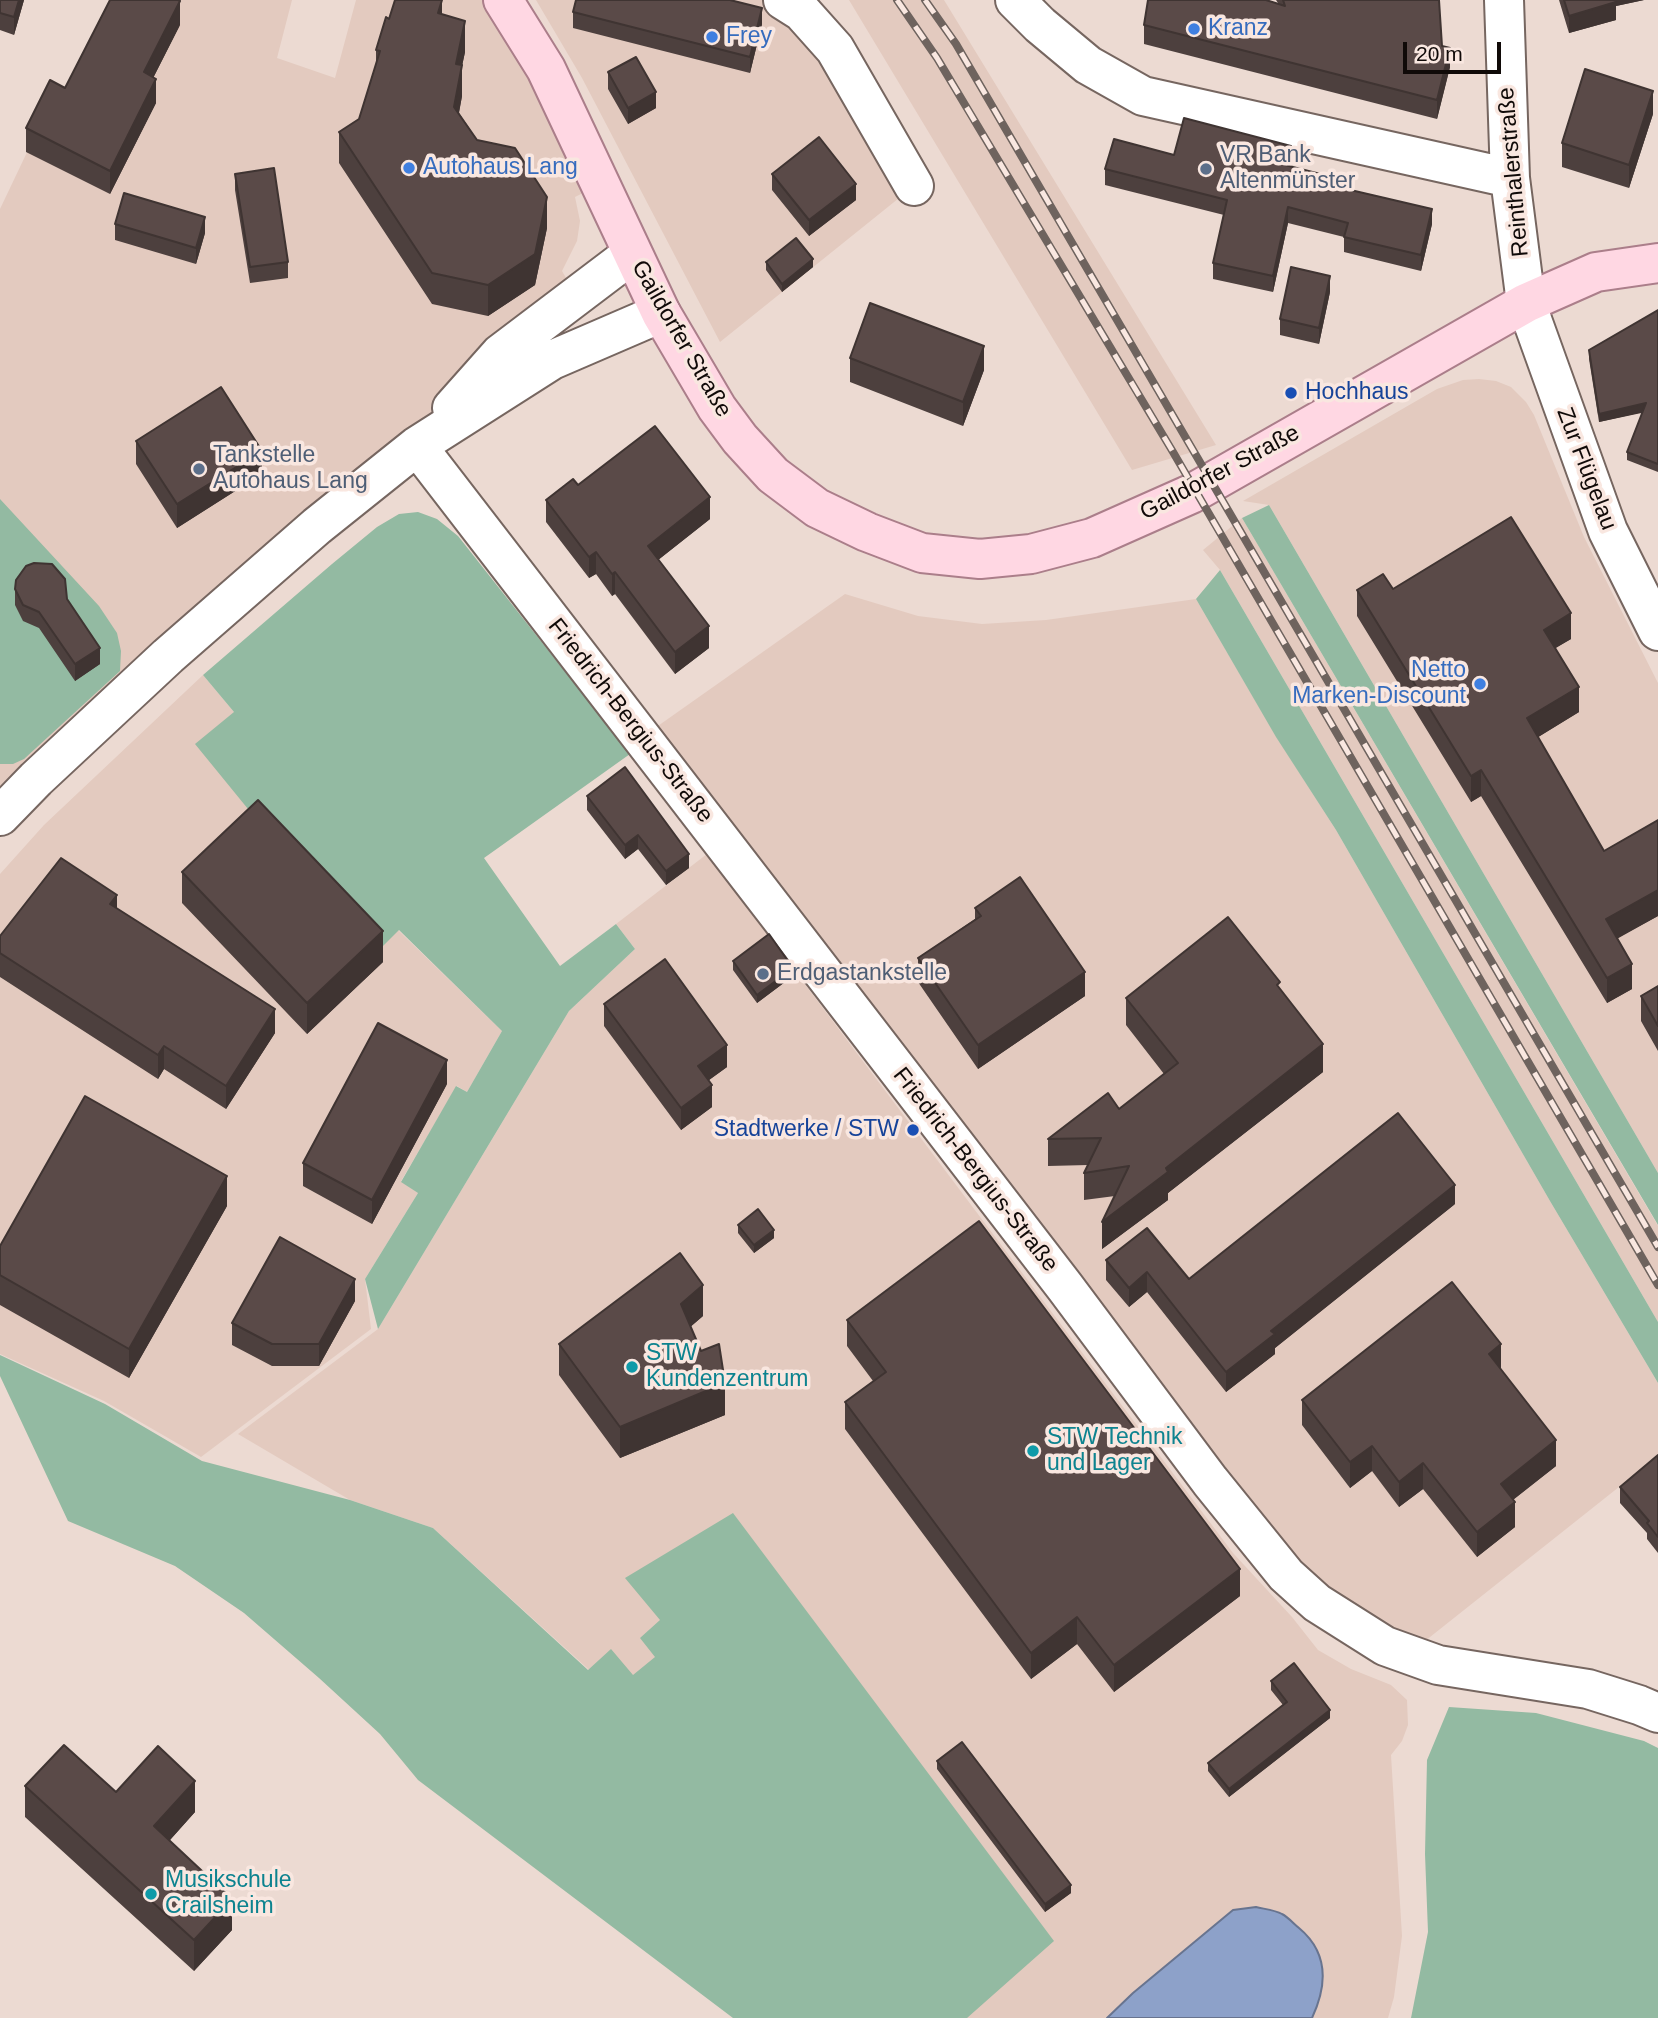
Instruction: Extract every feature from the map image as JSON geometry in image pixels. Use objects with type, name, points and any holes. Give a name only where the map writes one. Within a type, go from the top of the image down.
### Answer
[{"type":"main road","name":"Gaildorfer Straße","points":[[503,0],[546,69],[662,313],[717,408],[740,439],[773,475],[817,508],[867,532],[922,553],[980,559],[1031,554],[1092,538],[1191,494],[1526,303],[1596,272],[1658,262]]},
{"type":"street","points":[[783,0],[802,12],[835,50],[914,186]]},
{"type":"street","points":[[1015,0],[1088,65],[1143,96],[1510,178]]},
{"type":"street","name":"Reinthalerstraße","points":[[1504,0],[1510,178],[1526,303]]},
{"type":"street","points":[[417,446],[500,354],[632,254]]},
{"type":"street","name":"Zur Flügelau","points":[[1526,303],[1608,531],[1658,631]]},
{"type":"street","points":[[0,817],[36,779],[168,656],[317,526],[417,446],[552,360],[662,313]]},
{"type":"street","name":"Friedrich-Bergius-Straße","points":[[417,446],[1034,1246],[1210,1480],[1286,1575],[1317,1603],[1347,1624],[1395,1650],[1438,1665],[1588,1689],[1639,1704],[1658,1713]]},
{"type":"shaded area","points":[[122,0],[292,0],[277,58],[335,78],[356,0],[503,0],[601,184],[575,197],[580,221],[577,241],[562,271],[576,295],[0,795],[0,209],[50,104],[65,111]]},
{"type":"shaded area","points":[[536,0],[783,0],[914,186],[720,342],[582,78]]},
{"type":"shaded area","points":[[849,0],[944,0],[1216,445],[1132,470]]},
{"type":"shaded area","points":[[1463,380],[1496,381],[1511,387],[1534,415],[1584,537],[1658,683],[1658,1173],[1269,505],[1243,501],[1437,389]]},
{"type":"shaded area","points":[[1242,518],[1658,1226],[1658,1322],[1220,570],[1203,550]]},
{"type":"shaded area","points":[[845,594],[918,616],[982,624],[1046,620],[1196,599],[1276,736],[1336,830],[1658,1383],[1658,1456],[1425,1641],[1390,1631],[1346,1603],[1298,1562],[1250,1508],[655,728]]},
{"type":"shaded area","points":[[203,675],[234,712],[376,952],[398,930],[502,1031],[467,1092],[457,1086],[401,1181],[418,1193],[365,1279],[371,1329],[201,1457],[104,1401],[0,1354],[0,874],[44,825]]},
{"type":"shaded area","points":[[707,854],[1233,1553],[1292,1617],[1318,1650],[1351,1669],[1391,1685],[1407,1700],[1408,1725],[1402,1741],[1391,1755],[1402,1936],[1394,1997],[1388,2018],[956,2018],[784,1847],[433,1528],[350,1500],[238,1434],[378,1329],[569,1011],[635,949],[616,924]]},
{"type":"green space","points":[[0,499],[99,606],[117,633],[121,651],[120,671],[24,759],[13,764],[0,764]]},
{"type":"green space","points":[[1269,505],[1658,1173],[1658,1225],[1242,518]]},
{"type":"green space","points":[[418,512],[437,519],[458,536],[630,754],[484,858],[560,966],[616,924],[635,949],[569,1011],[378,1329],[365,1279],[418,1193],[401,1182],[456,1086],[467,1092],[502,1031],[399,930],[376,953],[257,820],[195,744],[234,712],[203,675],[377,527],[399,514]]},
{"type":"green space","points":[[1220,570],[1658,1322],[1658,1383],[1336,830],[1276,737],[1196,599]]},
{"type":"green space","points":[[0,1355],[105,1404],[202,1461],[350,1500],[433,1528],[588,1670],[611,1649],[633,1675],[655,1657],[640,1638],[660,1620],[625,1578],[733,1513],[1054,1941],[967,2018],[733,2018],[418,1780],[380,1734],[244,1613],[175,1566],[68,1521],[0,1376]]},
{"type":"green space","points":[[1449,1707],[1536,1713],[1644,1741],[1658,1748],[1658,2018],[1411,2018],[1428,1932],[1425,1854],[1427,1760]]},
{"type":"water","points":[[1256,1907],[1284,1915],[1316,1948],[1322,1982],[1321,1994],[1312,2018],[1107,2018],[1233,1910]]},
{"type":"building","points":[[0,0],[19,0],[14,17],[0,13]]},
{"type":"building","points":[[110,0],[180,1],[144,72],[156,79],[110,171],[26,128],[50,80],[65,88]]},
{"type":"building","name":"Autohaus Lang","points":[[395,0],[442,0],[438,13],[465,21],[456,64],[462,65],[454,107],[477,140],[515,148],[547,197],[535,254],[488,285],[432,273],[339,132],[359,119],[380,51],[376,50],[386,17],[389,19]]},
{"type":"building","points":[[576,0],[730,0],[762,8],[750,57],[573,12]]},
{"type":"building","points":[[1148,0],[1266,0],[1285,6],[1283,0],[1439,0],[1442,46],[1450,48],[1437,100],[1144,25]]},
{"type":"building","points":[[1564,0],[1615,0],[1616,2],[1569,16]]},
{"type":"building","points":[[636,57],[656,92],[628,108],[608,72]]},
{"type":"building","points":[[1585,69],[1653,91],[1629,165],[1562,143]]},
{"type":"building","points":[[1184,118],[1291,146],[1285,165],[1344,180],[1342,188],[1432,209],[1421,255],[1344,237],[1348,223],[1288,207],[1273,276],[1213,263],[1227,200],[1105,169],[1114,139],[1174,155]]},
{"type":"building","points":[[819,137],[856,184],[809,220],[772,174]]},
{"type":"building","points":[[274,168],[288,262],[250,267],[235,174]]},
{"type":"building","points":[[124,193],[205,217],[196,248],[115,224]]},
{"type":"building","points":[[796,238],[813,259],[782,284],[766,262]]},
{"type":"building","points":[[1291,267],[1330,276],[1319,328],[1280,319]]},
{"type":"building","points":[[870,303],[984,346],[963,402],[850,358]]},
{"type":"building","points":[[1658,310],[1658,464],[1627,452],[1646,403],[1599,414],[1589,350]]},
{"type":"building","name":"Tankstelle Autohaus Lang","points":[[221,387],[262,451],[177,504],[136,441]]},
{"type":"building","points":[[655,426],[710,497],[648,546],[709,626],[675,652],[615,572],[612,574],[596,552],[589,557],[546,500],[573,479],[578,485]]},
{"type":"building","points":[[1511,517],[1571,613],[1544,630],[1579,687],[1527,718],[1604,851],[1658,820],[1658,890],[1606,919],[1632,964],[1607,978],[1481,770],[1471,776],[1357,590],[1383,574],[1393,589]]},
{"type":"building","points":[[34,563],[52,564],[65,579],[67,599],[100,648],[75,664],[39,612],[23,605],[15,589],[16,580],[26,566]]},
{"type":"building","points":[[625,767],[689,854],[666,871],[638,835],[625,845],[587,796]]},
{"type":"building","points":[[258,800],[383,931],[307,1003],[182,872]]},
{"type":"building","points":[[61,858],[117,895],[110,904],[275,1009],[226,1086],[164,1046],[158,1055],[0,953],[0,936]]},
{"type":"building","points":[[1020,877],[1085,972],[978,1045],[918,958],[981,916],[975,908]]},
{"type":"building","points":[[1228,917],[1280,982],[1277,985],[1323,1044],[1166,1168],[1168,1172],[1102,1222],[1129,1166],[1084,1173],[1101,1138],[1048,1139],[1108,1093],[1119,1109],[1178,1063],[1126,998]]},
{"type":"building","points":[[769,934],[793,968],[757,995],[733,961]]},
{"type":"building","points":[[665,959],[727,1045],[698,1066],[712,1085],[681,1108],[604,1004]]},
{"type":"building","points":[[1658,986],[1658,1026],[1641,996]]},
{"type":"building","points":[[378,1023],[447,1060],[372,1200],[303,1163]]},
{"type":"building","points":[[85,1096],[227,1176],[129,1349],[0,1275],[0,1246]]},
{"type":"building","points":[[1398,1113],[1455,1185],[1271,1331],[1275,1334],[1226,1372],[1147,1272],[1129,1288],[1106,1260],[1147,1228],[1189,1279]]},
{"type":"building","points":[[758,1209],[774,1230],[754,1245],[738,1225]]},
{"type":"building","name":"STW Technik und Lager","points":[[979,1221],[1240,1569],[1114,1665],[1077,1617],[1031,1653],[845,1402],[886,1372],[847,1320]]},
{"type":"building","points":[[280,1237],[355,1279],[319,1344],[272,1344],[232,1323]]},
{"type":"building","name":"STW Kundenzentrum","points":[[680,1253],[703,1285],[681,1304],[701,1351],[719,1344],[725,1383],[620,1427],[559,1344]]},
{"type":"building","points":[[1452,1282],[1501,1344],[1489,1354],[1556,1440],[1501,1484],[1515,1502],[1477,1532],[1423,1463],[1399,1482],[1372,1446],[1350,1462],[1302,1400]]},
{"type":"building","points":[[1658,1455],[1658,1537],[1647,1523],[1649,1521],[1620,1487]]},
{"type":"building","points":[[1294,1663],[1330,1710],[1229,1789],[1208,1763],[1287,1702],[1271,1681]]},
{"type":"building","points":[[962,1742],[1071,1885],[1045,1904],[937,1761]]},
{"type":"building","points":[[64,1745],[116,1792],[158,1746],[195,1781],[154,1826],[232,1899],[194,1940],[25,1786]]},
{"type":"railway","points":[[897,0],[937,58],[1173,452],[1658,1285]]},
{"type":"railway","points":[[925,0],[956,44],[1658,1247]]},
{"type":"place","name":"Kranz","points":[[1194,29]]},
{"type":"place","name":"Frey","points":[[712,37]]},
{"type":"place","name":"Autohaus Lang","points":[[409,168]]},
{"type":"place","name":"VR Bank Altenmünster","points":[[1206,169]]},
{"type":"place","name":"Hochhaus","points":[[1291,393]]},
{"type":"place","name":"Tankstelle Autohaus Lang","points":[[199,469]]},
{"type":"place","name":"Netto Marken-Discount","points":[[1480,684]]},
{"type":"place","name":"Erdgastankstelle","points":[[763,974]]},
{"type":"place","name":"Stadtwerke / STW","points":[[913,1130]]},
{"type":"place","name":"STW Kundenzentrum","points":[[632,1367]]},
{"type":"place","name":"STW Technik und Lager","points":[[1033,1451]]},
{"type":"place","name":"Musikschule Crailsheim","points":[[151,1894]]}]
